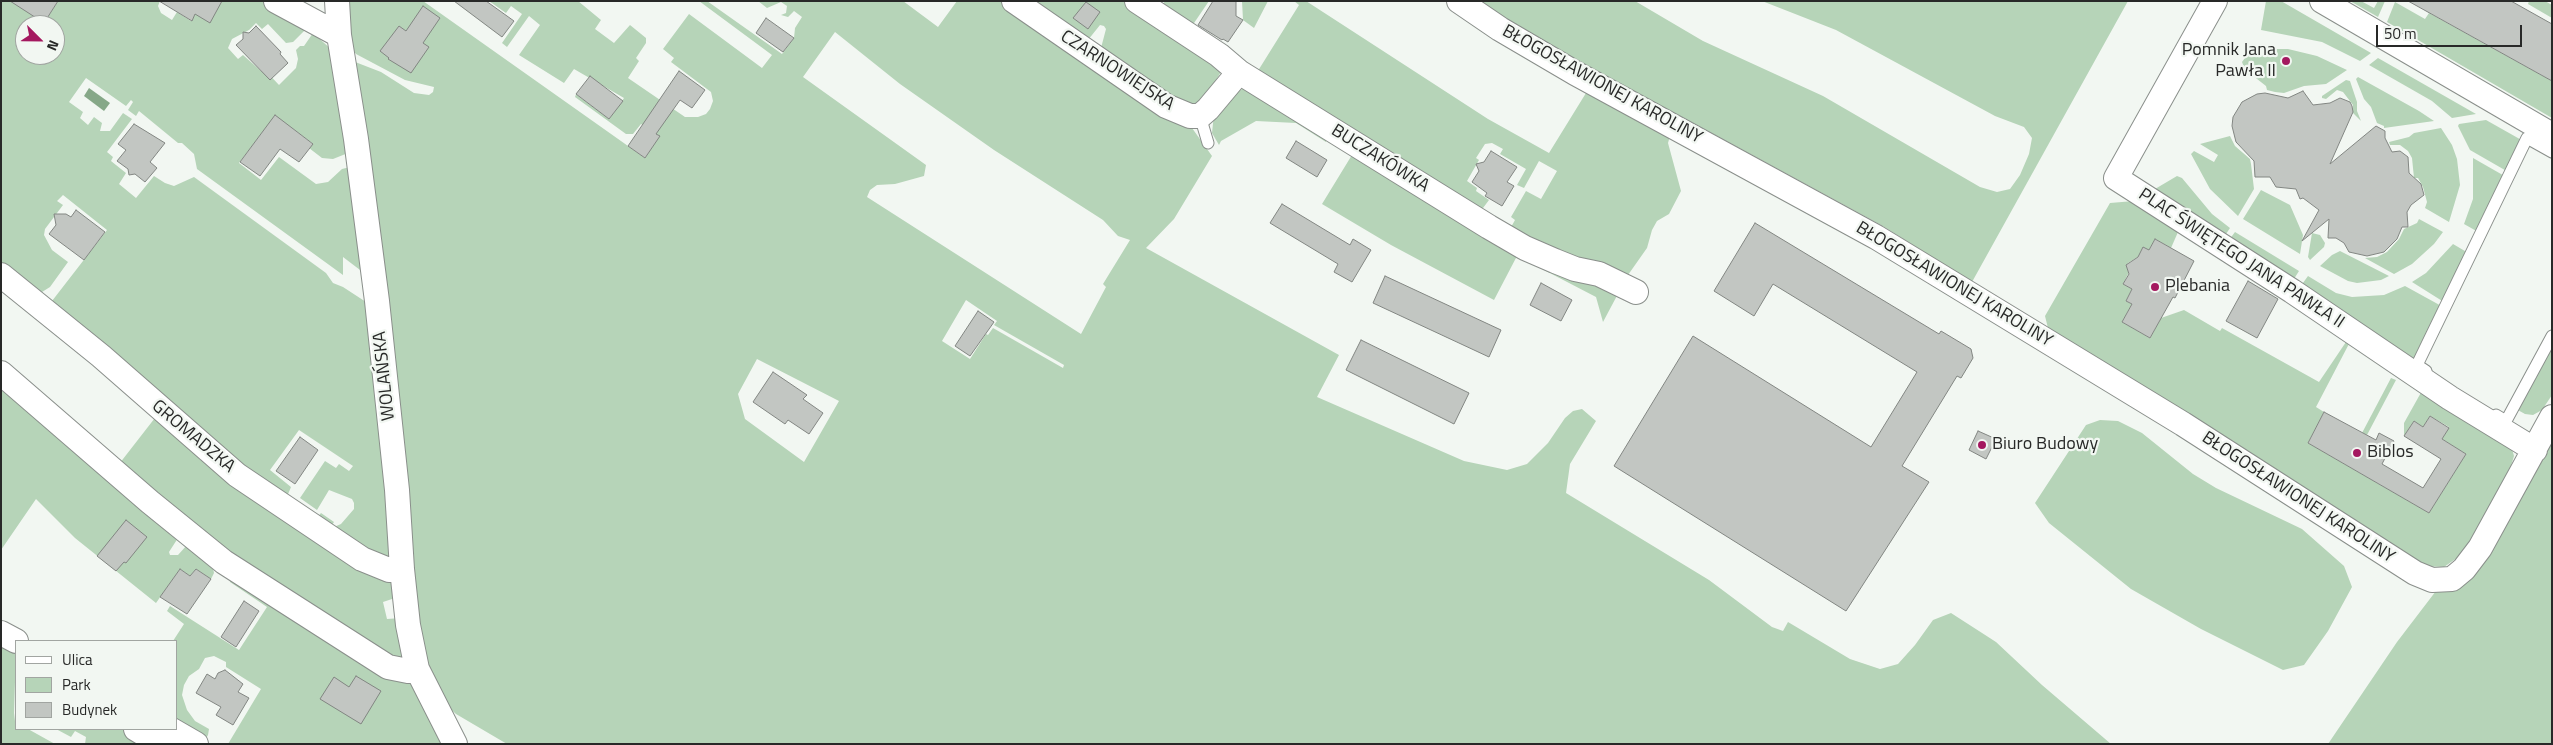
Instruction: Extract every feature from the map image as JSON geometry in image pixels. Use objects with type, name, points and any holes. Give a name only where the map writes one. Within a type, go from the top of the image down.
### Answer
[{"type":"street","points":[[276,1],[339,35]]},
{"type":"street","name":"WOLAŃSKA","points":[[337,1],[339,35],[356,139],[377,300],[397,490],[402,570],[408,624],[417,669],[455,744]]},
{"type":"street","name":"CZARNOWIEJSKA","points":[[1014,1],[1166,106],[1190,116],[1200,116]]},
{"type":"street","name":"BUCZAKÓWKA","points":[[1137,1],[1219,55],[1239,72],[1518,244],[1575,269],[1599,274],[1636,292]]},
{"type":"street","name":"BŁOGOSŁAWIONEJ KAROLINY","points":[[1459,1],[1500,29],[1575,73],[1876,237],[2141,398],[2415,574],[2432,580],[2452,579],[2464,568],[2480,548],[2536,450]]},
{"type":"street","name":"PLAC ŚWIĘTEGO JANA PAWŁA II","points":[[2215,1],[2116,178],[2292,291],[2450,398],[2536,450]]},
{"type":"street","points":[[2322,1],[2552,135]]},
{"type":"street","points":[[1200,116],[1239,72]]},
{"type":"street","name":"GROMADZKA","points":[[1,275],[100,356],[237,475],[362,559],[389,570],[402,570]]},
{"type":"street","points":[[1,373],[150,502],[224,562],[388,667],[408,671],[417,669]]},
{"type":"street","points":[[2536,450],[2552,416]]},
{"type":"street","points":[[1,633],[15,640]]},
{"type":"street","points":[[138,730],[161,744]]},
{"type":"street","points":[[172,730],[196,744]]},
{"type":"lane","points":[[1200,116],[1208,143]]},
{"type":"lane","points":[[2552,152],[2527,138],[2417,365],[2506,421],[2552,336]]},
{"type":"green space","points":[[1,1],[14,1],[33,15],[15,15],[15,65],[65,65],[65,15],[49,15],[58,1],[160,1],[158,6],[161,13],[172,20],[177,12],[191,21],[195,14],[221,1],[268,1],[305,30],[293,42],[286,43],[268,24],[262,29],[256,23],[249,30],[232,39],[228,48],[238,59],[243,55],[261,71],[264,69],[279,85],[296,68],[298,59],[296,50],[300,46],[304,46],[313,33],[332,50],[348,153],[333,159],[322,158],[309,148],[312,143],[275,116],[239,163],[261,180],[279,157],[316,184],[328,182],[342,169],[350,167],[364,273],[343,257],[343,275],[197,169],[194,154],[182,143],[178,143],[139,111],[136,116],[128,110],[133,102],[131,100],[126,106],[86,78],[69,102],[83,112],[80,118],[88,125],[94,117],[102,123],[100,131],[110,131],[123,113],[132,119],[107,152],[113,157],[111,161],[126,173],[119,184],[136,198],[154,176],[174,186],[194,177],[326,273],[333,283],[343,287],[366,302],[391,486],[389,561],[315,520],[321,513],[334,522],[332,525],[334,527],[341,524],[354,509],[352,499],[329,490],[317,510],[300,498],[325,461],[336,468],[339,464],[349,471],[353,466],[299,430],[270,470],[291,487],[286,499],[281,500],[53,306],[52,301],[107,230],[63,195],[57,201],[63,205],[45,229],[44,235],[52,250],[68,262],[50,287],[42,292],[35,291],[1,269]]},
{"type":"green space","points":[[344,1],[423,1],[645,158],[659,136],[641,124],[633,134],[626,134],[575,97],[576,94],[609,119],[624,98],[574,69],[564,83],[519,55],[540,25],[529,16],[507,47],[502,43],[522,14],[511,6],[506,13],[489,1],[578,1],[601,20],[595,29],[614,43],[630,25],[646,38],[646,43],[636,58],[639,61],[628,78],[685,117],[698,117],[706,114],[710,109],[713,101],[711,92],[671,62],[674,58],[663,49],[689,14],[762,68],[772,55],[699,1],[707,1],[782,54],[794,38],[795,28],[802,17],[794,11],[788,17],[781,15],[786,13],[787,6],[781,2],[767,8],[758,1],[903,1],[938,27],[957,1],[1006,1],[1187,121],[1212,156],[1174,219],[1146,248],[1339,355],[1317,397],[1464,461],[1507,470],[1527,464],[1548,443],[1565,418],[1573,411],[1582,409],[1596,421],[1570,464],[1566,493],[1709,580],[1772,627],[1783,631],[1788,622],[1850,659],[1880,669],[1898,664],[1933,620],[1951,613],[1996,642],[2042,685],[2111,744],[507,744],[456,714],[443,702],[423,664],[350,60],[381,72],[414,93],[429,95],[433,92],[434,87],[405,80],[356,54],[348,44]],"holes":[[[835,32],[900,84],[994,150],[1103,220],[1118,236],[1130,240],[1103,284],[1106,287],[1081,334],[867,197],[870,190],[877,185],[895,184],[924,176],[926,165],[803,77]],[[966,300],[997,321],[994,325],[1064,365],[1063,368],[993,328],[988,335],[986,334],[970,359],[942,341]],[[757,359],[839,401],[804,462],[745,419],[738,394]]]},
{"type":"green space","points":[[1023,1],[1129,1],[1222,70],[1205,99],[1189,109],[1101,48],[1106,29],[1104,26],[1100,25],[1088,40]]},
{"type":"green space","points":[[1165,1],[1209,1],[1192,26],[1162,6]]},
{"type":"green space","points":[[1242,1],[1268,1],[1254,28],[1243,20]]},
{"type":"green space","points":[[1294,1],[1306,1],[1488,119],[1549,153],[1586,93],[1670,136],[1668,143],[1681,191],[1669,214],[1657,221],[1652,230],[1647,248],[1628,275],[1603,322],[1596,297],[1517,256],[1494,300],[1391,245],[1322,204],[1355,150],[1510,229],[1515,220],[1511,217],[1526,191],[1541,199],[1557,171],[1539,161],[1524,188],[1517,185],[1526,169],[1500,154],[1503,149],[1492,143],[1485,144],[1476,158],[1479,160],[1467,181],[1477,188],[1476,191],[1489,200],[1480,212],[1256,74],[1299,5]]},
{"type":"green space","points":[[1468,1],[1635,1],[1703,41],[1823,96],[1980,187],[1997,192],[2010,189],[2020,175],[2029,154],[2032,138],[2024,127],[1995,116],[1836,30],[1762,1],[2128,1],[1972,282],[1881,225]]},
{"type":"green space","points":[[2266,1],[2281,1],[2371,53],[2360,61],[2322,42],[2261,30]]},
{"type":"green space","points":[[2350,1],[2361,1],[2374,8],[2378,1],[2385,1],[2378,17]]},
{"type":"green space","points":[[2529,1],[2545,1],[2552,5],[2552,18],[2528,4]]},
{"type":"green space","points":[[2395,2],[2425,19],[2429,13],[2552,81],[2552,118],[2387,22]]},
{"type":"green space","points":[[2288,49],[2317,56],[2347,70],[2326,84],[2304,86],[2284,93],[2267,90],[2266,86],[2252,75],[2247,75],[2242,62],[2250,51]]},
{"type":"green space","points":[[2378,58],[2476,114],[2452,118],[2432,101],[2369,65]]},
{"type":"green space","points":[[2358,77],[2434,121],[2384,128],[2384,126],[2377,123],[2371,107],[2364,99],[2356,79]]},
{"type":"green space","points":[[2346,80],[2350,81],[2361,121],[2353,113],[2353,105],[2343,92],[2337,90],[2326,99],[2322,98],[2322,96]]},
{"type":"green space","points":[[1242,89],[1253,89],[1328,131],[1326,142],[1296,123],[1256,121],[1221,141],[1219,145],[1212,133],[1214,114],[1233,95]]},
{"type":"green space","points":[[2486,120],[2525,142],[2510,173],[2470,150],[2458,126],[2459,124]]},
{"type":"green space","points":[[2441,128],[2452,145],[2457,159],[2460,185],[2449,222],[2425,208],[2427,202],[2423,187],[2418,178],[2414,178],[2412,158],[2408,151],[2400,145],[2390,145],[2389,142],[2409,137],[2414,133]]},
{"type":"green space","points":[[2230,136],[2235,146],[2250,159],[2254,189],[2238,216],[2210,189],[2191,154],[2194,151],[2214,162],[2218,155],[2200,144]]},
{"type":"green space","points":[[2473,158],[2508,178],[2480,233],[2464,224],[2473,199]]},
{"type":"green space","points":[[2177,176],[2182,178],[2212,214],[2230,228],[2224,237],[2155,189]]},
{"type":"green space","points":[[2261,190],[2290,205],[2303,235],[2300,254],[2243,219]]},
{"type":"green space","points":[[2134,201],[2178,232],[2171,248],[2155,239],[2149,250],[2128,263],[2129,272],[2123,284],[2132,289],[2126,301],[2132,304],[2122,322],[2150,338],[2161,318],[2184,310],[2220,331],[2222,328],[2319,382],[2348,339],[2351,340],[2316,407],[2324,412],[2308,443],[2429,513],[2466,454],[2442,439],[2449,427],[2430,416],[2423,427],[2414,421],[2404,436],[2404,423],[2423,389],[2512,449],[2514,456],[2506,482],[2464,553],[2444,567],[2424,566],[2048,328],[2045,316],[2110,203]]},
{"type":"green space","points":[[2419,219],[2443,232],[2434,244],[2412,264],[2394,274],[2365,258],[2377,257],[2387,252],[2399,239],[2404,229],[2417,223]]},
{"type":"green space","points":[[2235,232],[2299,271],[2292,282],[2229,240]]},
{"type":"green space","points":[[2312,233],[2320,235],[2325,243],[2324,247],[2310,260],[2308,257]]},
{"type":"green space","points":[[2453,244],[2470,254],[2447,304],[2412,282],[2426,273]]},
{"type":"green space","points":[[2340,251],[2389,276],[2381,280],[2357,283],[2348,281],[2320,266],[2332,255]]},
{"type":"green space","points":[[2308,276],[2336,293],[2352,297],[2384,295],[2405,286],[2445,308],[2417,365],[2300,287]]},
{"type":"green space","points":[[2552,336],[2552,395],[2542,410],[2533,415],[2525,414],[2516,409]]},
{"type":"green space","points":[[1,378],[178,538],[169,552],[170,555],[178,555],[187,545],[211,558],[214,573],[211,579],[196,569],[190,576],[180,569],[156,603],[75,538],[36,499],[1,550]]},
{"type":"green space","points":[[2391,378],[2396,380],[2367,435],[2362,433]]},
{"type":"green space","points":[[158,414],[393,581],[398,597],[383,602],[387,619],[401,618],[403,659],[399,663],[328,626],[116,468]]},
{"type":"green space","points":[[2100,420],[2118,421],[2142,433],[2193,474],[2216,488],[2302,529],[2344,566],[2352,587],[2328,631],[2304,665],[2283,670],[2201,629],[2131,589],[2049,523],[2035,503],[2086,425]]},
{"type":"green space","points":[[2552,439],[2552,744],[2328,744],[2397,642]]},
{"type":"green space","points":[[228,570],[419,689],[448,744],[228,744],[261,689],[226,667],[226,662],[214,656],[205,658],[199,669],[189,676],[184,685],[182,695],[187,710],[195,721],[209,729],[208,735],[203,744],[178,729],[178,640],[174,640],[184,624],[167,611],[170,606],[239,650],[267,607],[230,582]]},
{"type":"green space","points":[[1,644],[15,651],[15,730],[30,730],[55,744],[1,744]]},
{"type":"green space","points":[[58,730],[131,730],[154,744],[85,744],[86,737],[75,731],[71,737]]},
{"type":"shaded area","points":[[89,88],[110,103],[104,111],[84,96]]},
{"type":"building","points":[[10,1],[58,1],[49,15],[32,15]]},
{"type":"building","points":[[159,1],[222,1],[210,23],[195,14],[192,21]]},
{"type":"building","points":[[454,1],[486,1],[514,21],[502,37]]},
{"type":"building","points":[[1213,1],[1236,1],[1236,16],[1243,20],[1228,42],[1198,25]]},
{"type":"building","points":[[2408,1],[2511,1],[2552,24],[2552,81]]},
{"type":"building","points":[[1086,2],[1100,12],[1088,29],[1073,18]]},
{"type":"building","points":[[423,6],[440,18],[423,43],[429,47],[411,73],[388,59],[380,51],[399,26],[406,31]]},
{"type":"building","points":[[766,18],[794,38],[783,52],[756,33]]},
{"type":"building","points":[[256,26],[281,52],[280,54],[288,63],[270,80],[236,45],[243,39],[243,32],[249,33]]},
{"type":"building","points":[[679,71],[705,90],[692,108],[680,100],[656,134],[660,136],[645,158],[628,146]]},
{"type":"building","points":[[590,76],[623,101],[609,119],[576,94]]},
{"type":"building","points":[[2303,91],[2313,105],[2330,103],[2340,98],[2350,102],[2352,106],[2353,112],[2330,164],[2376,126],[2385,131],[2385,138],[2392,152],[2400,151],[2408,157],[2409,173],[2421,184],[2424,195],[2411,205],[2407,212],[2408,227],[2402,227],[2397,239],[2384,252],[2367,256],[2349,252],[2344,243],[2336,238],[2328,238],[2329,219],[2302,241],[2319,210],[2303,198],[2300,199],[2296,189],[2276,187],[2270,177],[2255,177],[2254,161],[2236,142],[2232,126],[2233,117],[2242,102],[2257,94],[2265,93],[2288,98]]},
{"type":"building","points":[[275,115],[313,144],[299,162],[280,149],[260,176],[240,162]]},
{"type":"building","points":[[134,124],[165,143],[150,162],[157,168],[145,182],[135,174],[129,175],[128,169],[117,161],[126,150],[118,144]]},
{"type":"building","points":[[1296,141],[1327,160],[1317,177],[1286,158]]},
{"type":"building","points":[[1491,151],[1517,167],[1507,182],[1514,186],[1502,206],[1485,196],[1487,193],[1472,182],[1479,171],[1476,164],[1484,162]]},
{"type":"building","points":[[1282,204],[1350,245],[1353,239],[1371,250],[1352,282],[1334,272],[1338,264],[1270,223]]},
{"type":"building","points":[[76,210],[105,232],[84,260],[49,234],[56,225],[54,214],[66,214],[71,217]]},
{"type":"building","points":[[1755,223],[1939,334],[1941,331],[1971,349],[1973,358],[1961,378],[1957,376],[1902,466],[1929,482],[1846,611],[1614,466],[1693,336],[1871,447],[1917,372],[1773,284],[1754,316],[1714,291]]},
{"type":"building","name":"Plebania","points":[[2155,239],[2194,261],[2175,298],[2173,297],[2150,338],[2122,322],[2132,304],[2126,301],[2132,289],[2123,284],[2129,274],[2126,265],[2138,257],[2143,247],[2149,250]]},
{"type":"building","points":[[1385,276],[1501,330],[1489,357],[1373,303]]},
{"type":"building","points":[[2248,281],[2278,299],[2257,338],[2226,321]]},
{"type":"building","points":[[1541,283],[1572,300],[1561,321],[1530,305]]},
{"type":"building","points":[[978,311],[994,322],[970,356],[955,346]]},
{"type":"building","points":[[1361,340],[1469,393],[1454,424],[1346,370]]},
{"type":"building","points":[[773,372],[807,395],[803,399],[823,413],[809,434],[788,420],[785,424],[753,402]]},
{"type":"building","points":[[2324,412],[2376,440],[2379,433],[2394,441],[2382,464],[2423,488],[2441,459],[2404,436],[2414,421],[2423,427],[2430,416],[2449,428],[2442,439],[2466,454],[2429,513],[2308,443]]},
{"type":"building","name":"Biuro Budowy","points":[[1978,431],[1996,439],[1986,459],[1969,450]]},
{"type":"building","points":[[300,437],[318,450],[295,484],[276,471]]},
{"type":"building","points":[[126,520],[147,537],[126,563],[124,562],[116,571],[97,556]]},
{"type":"building","points":[[180,569],[190,576],[196,569],[211,579],[187,614],[160,597]]},
{"type":"building","points":[[244,601],[259,611],[236,647],[221,637]]},
{"type":"building","points":[[225,670],[243,684],[238,692],[249,698],[233,725],[216,715],[221,707],[196,693],[207,674],[215,679],[218,673]]},
{"type":"building","points":[[356,676],[381,691],[361,724],[320,699],[334,677],[349,687]]},
{"type":"place","name":"Pomnik Jana Pawła II","points":[[2286,61]]},
{"type":"place","name":"Plebania","points":[[2155,287]]},
{"type":"place","name":"Biuro Budowy","points":[[1982,445]]},
{"type":"place","name":"Biblos","points":[[2357,453]]}]
